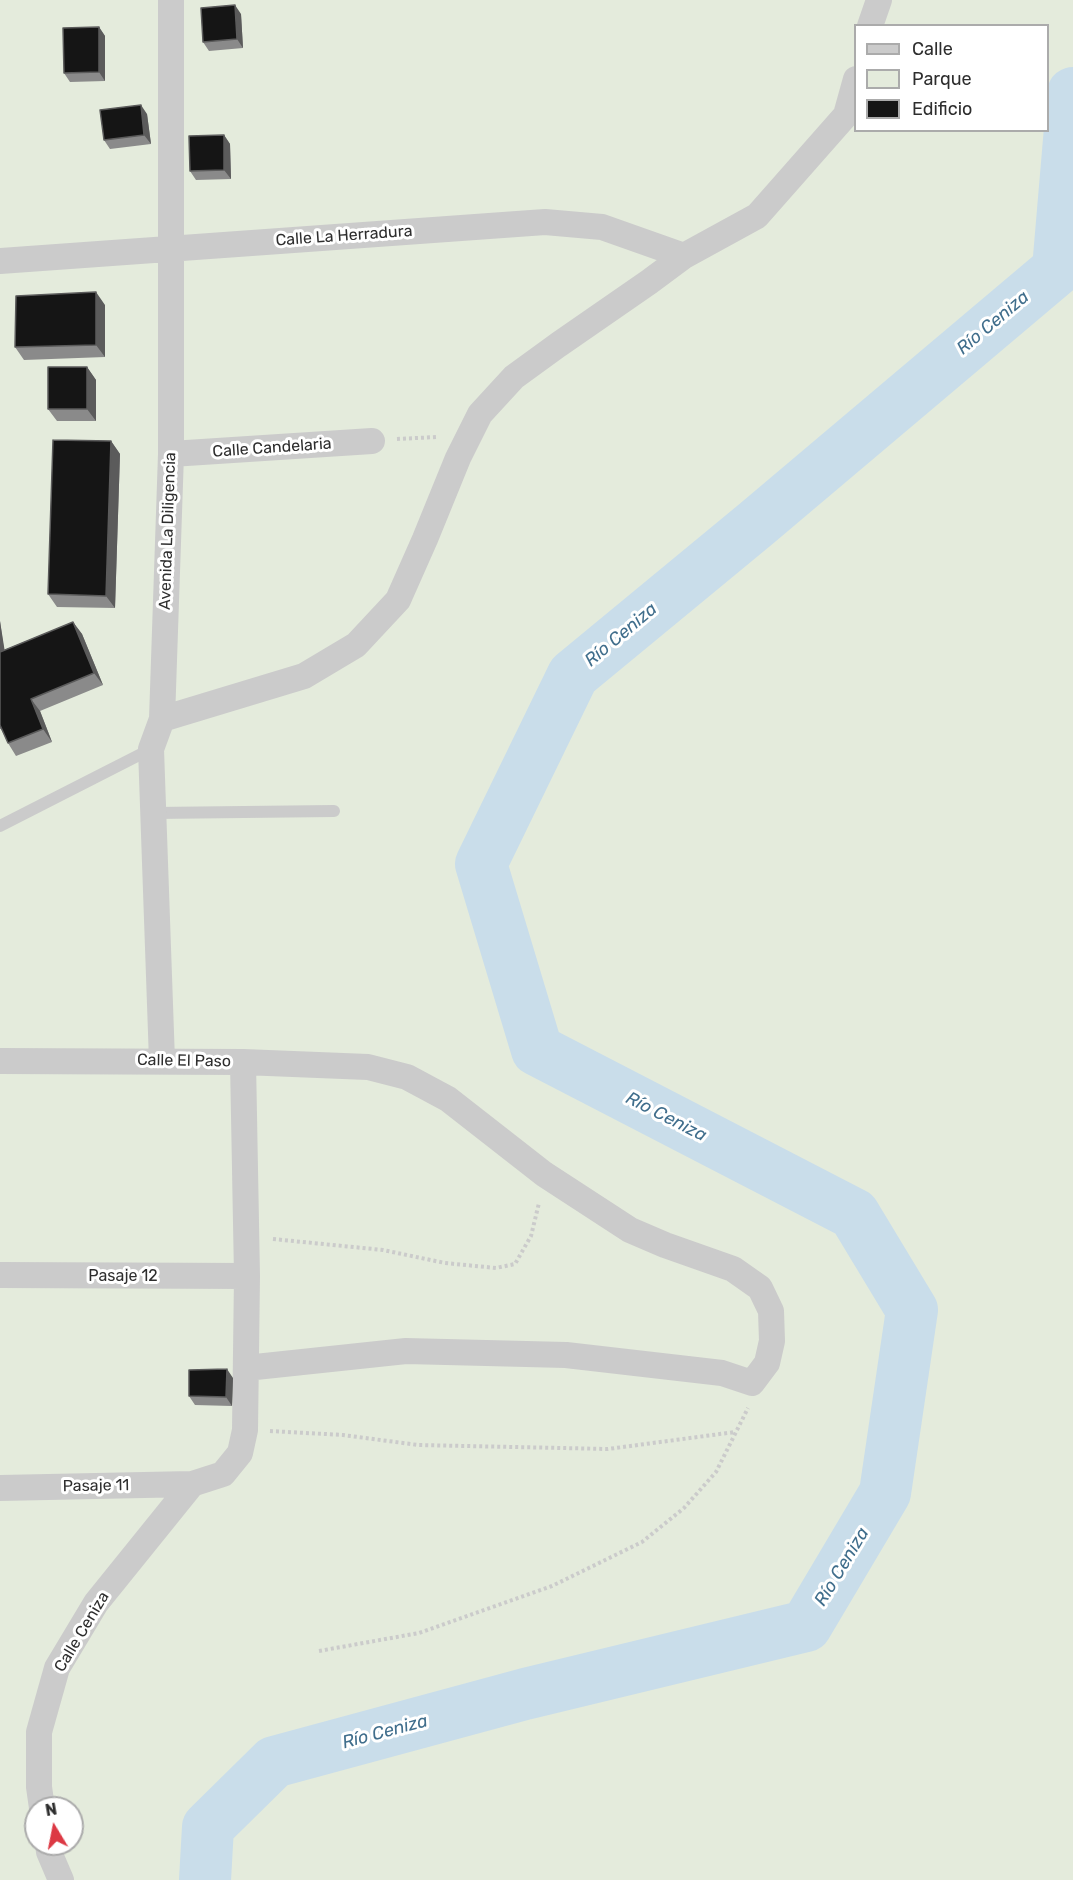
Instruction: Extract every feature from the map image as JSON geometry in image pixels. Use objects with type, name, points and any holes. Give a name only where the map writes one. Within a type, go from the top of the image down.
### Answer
[{"type":"street","name":"Avenida La Diligencia","points":[[162,1060],[151,749],[162,719],[171,454],[171,0]]},
{"type":"street","points":[[871,24],[879,0]]},
{"type":"street","points":[[162,719],[304,676],[356,645],[398,600],[480,414],[514,377],[684,256],[757,216],[846,115],[854,83]]},
{"type":"street","name":"Calle La Herradura","points":[[0,261],[545,222],[602,226],[684,256]]},
{"type":"street","name":"Calle Candelaria","points":[[171,454],[372,441]]},
{"type":"street","name":"Calle El Paso","points":[[0,1061],[243,1062],[368,1067],[407,1077],[448,1100],[544,1174],[630,1230],[733,1269],[760,1288],[771,1311],[772,1341],[767,1363],[752,1383]]},
{"type":"street","name":"Pasaje 11","points":[[0,1488],[192,1484],[223,1474],[240,1453],[245,1430],[247,1276],[243,1062]]},
{"type":"street","name":"Pasaje 12","points":[[0,1275],[247,1276]]},
{"type":"street","points":[[246,1368],[406,1351],[566,1355],[722,1373],[752,1383]]},
{"type":"street","name":"Calle Ceniza","points":[[40,1796],[39,1732],[57,1668],[96,1603],[192,1484]]},
{"type":"street","points":[[52,1856],[61,1880]]},
{"type":"lane","points":[[0,826],[151,749]]},
{"type":"lane","points":[[154,813],[334,811]]},
{"type":"path","points":[[372,441],[469,435]]},
{"type":"path","points":[[245,1237],[383,1250],[444,1263],[496,1268],[515,1264],[531,1236],[544,1174]]},
{"type":"path","points":[[319,1651],[419,1633],[552,1586],[642,1542],[684,1508],[716,1472],[747,1411],[752,1383]]},
{"type":"path","points":[[245,1430],[343,1435],[418,1445],[608,1449],[736,1432]]},
{"type":"green space","points":[[0,0],[1073,0],[1073,1880],[0,1880]]},
{"type":"building","points":[[235,5],[237,39],[203,42],[201,8]]},
{"type":"building","points":[[99,27],[99,72],[64,73],[63,28]]},
{"type":"building","points":[[141,105],[144,135],[104,140],[100,110]]},
{"type":"building","points":[[224,135],[224,170],[190,171],[189,136]]},
{"type":"building","points":[[96,292],[96,345],[15,347],[16,296]]},
{"type":"building","points":[[48,367],[87,367],[87,409],[48,409]]},
{"type":"building","points":[[53,440],[111,441],[106,596],[48,594]]},
{"type":"building","points":[[73,622],[94,673],[31,699],[43,729],[8,743],[0,725],[0,652]]},
{"type":"building","points":[[227,1369],[226,1397],[189,1396],[189,1370]]},
{"type":"waterway","name":"Río Ceniza","points":[[205,1880],[208,1827],[274,1762],[525,1694],[806,1626],[885,1493],[912,1310],[854,1214],[537,1050],[481,864],[573,675],[1058,269],[1073,93]]}]
